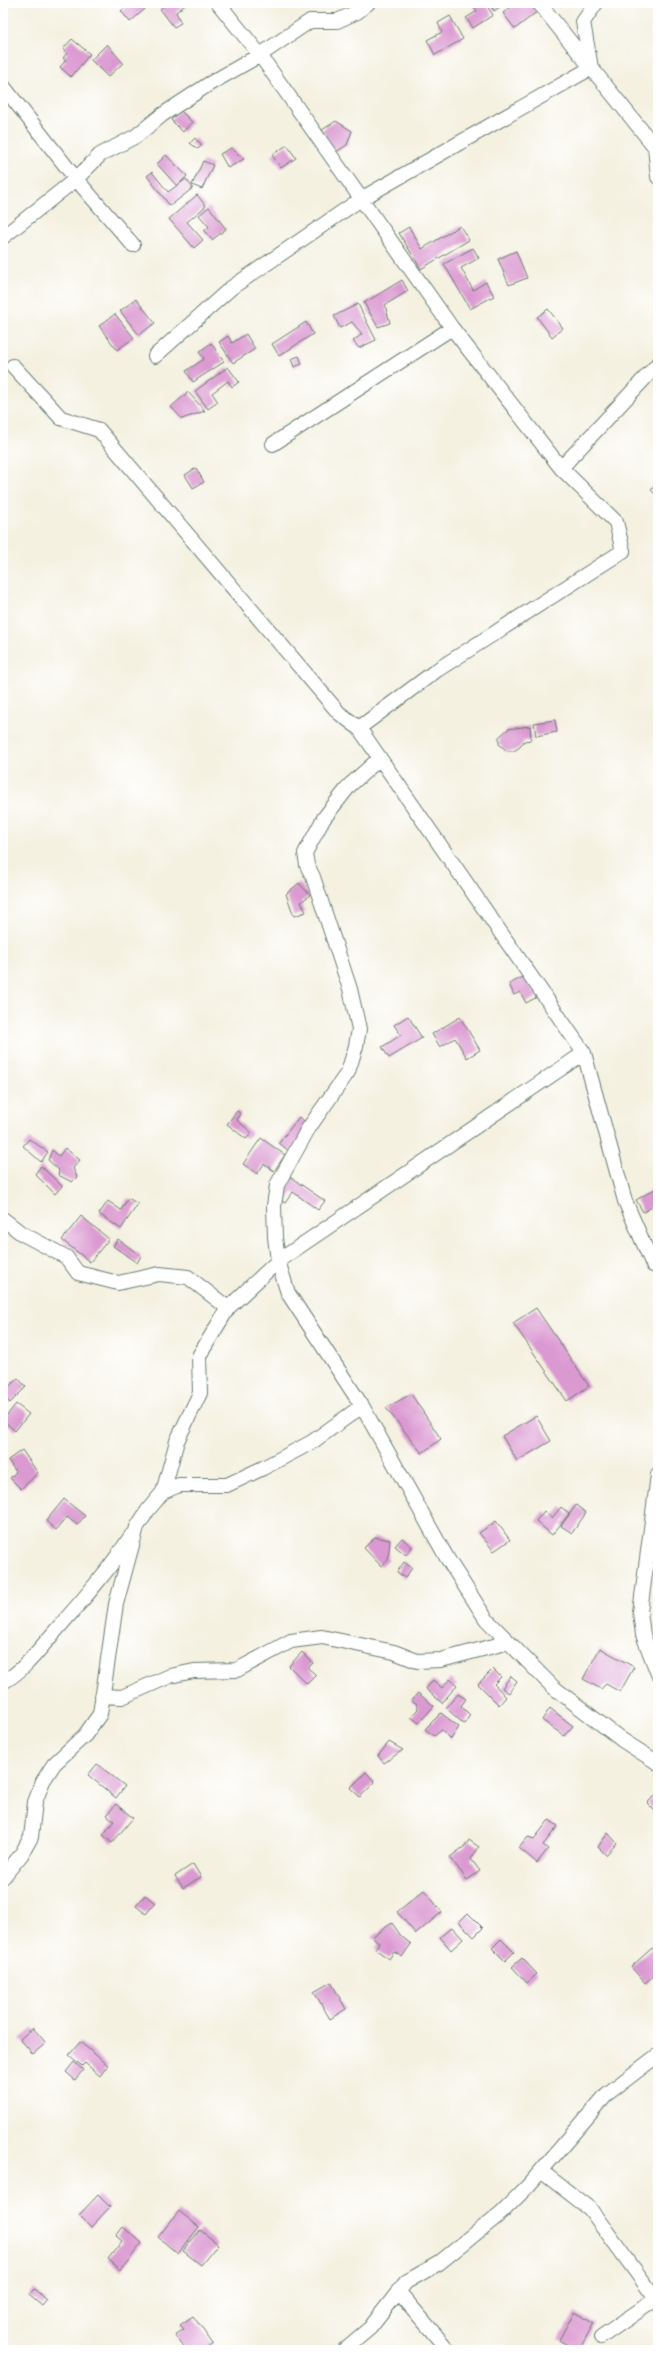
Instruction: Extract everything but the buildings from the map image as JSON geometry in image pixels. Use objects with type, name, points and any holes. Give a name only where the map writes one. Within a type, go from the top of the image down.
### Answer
[{"type":"street","points":[[218,3],[260,55],[452,328],[560,468],[616,522],[623,551],[437,670],[359,728]]},
{"type":"street","points":[[3,236],[76,179],[100,155],[136,136],[162,115],[209,84],[260,55],[310,22],[337,20],[357,12],[368,3]]},
{"type":"street","points":[[538,3],[655,147],[658,177]]},
{"type":"street","points":[[591,68],[583,22],[596,3]]},
{"type":"street","points":[[155,356],[231,288],[361,199],[591,68]]},
{"type":"street","points":[[3,86],[76,179],[133,245]]},
{"type":"street","points":[[273,444],[452,328]]},
{"type":"street","points":[[560,468],[658,364]]},
{"type":"street","points":[[13,366],[61,418],[99,430],[339,713],[359,728],[584,1053],[625,1201],[653,1265]]},
{"type":"street","points":[[380,758],[350,785],[324,818],[305,854],[307,865],[313,877],[350,989],[359,1029],[356,1046],[348,1072],[308,1129],[277,1185],[274,1206],[278,1261],[288,1293],[362,1406],[447,1558],[486,1619],[553,1686],[622,1740],[658,1764]]},
{"type":"street","points":[[3,1682],[29,1660],[92,1589],[112,1565],[137,1527],[163,1492],[177,1441],[200,1393],[199,1356],[228,1308],[278,1261],[584,1053]]},
{"type":"street","points":[[3,1219],[21,1233],[66,1257],[78,1273],[118,1283],[159,1274],[188,1277],[228,1308]]},
{"type":"street","points":[[163,1492],[179,1485],[227,1485],[312,1442],[362,1406]]},
{"type":"street","points":[[658,1475],[640,1612],[643,1635],[658,1674]]},
{"type":"street","points":[[3,1877],[21,1855],[31,1837],[35,1802],[43,1781],[54,1764],[85,1735],[97,1719],[116,1604],[137,1527]]},
{"type":"street","points":[[102,1696],[122,1697],[170,1676],[194,1671],[237,1670],[291,1641],[306,1639],[332,1637],[394,1652],[417,1661],[441,1660],[509,1642]]},
{"type":"street","points":[[344,2350],[370,2328],[398,2290],[406,2282],[439,2263],[501,2213],[541,2171],[607,2094],[658,2055]]},
{"type":"street","points":[[541,2171],[590,2209],[656,2299],[602,2337]]},
{"type":"street","points":[[398,2290],[448,2350]]}]
